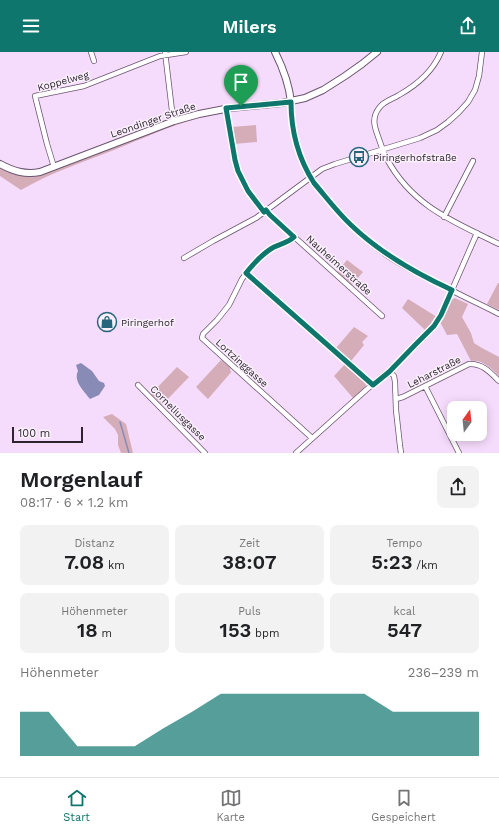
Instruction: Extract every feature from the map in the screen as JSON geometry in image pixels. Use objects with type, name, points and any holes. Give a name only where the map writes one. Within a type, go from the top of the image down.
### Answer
[{"type":"street","points":[[92,52],[94,60]]},
{"type":"street","name":"Koppelweg","points":[[54,167],[35,96],[84,86],[165,54],[186,52]]},
{"type":"street","points":[[275,52],[289,88],[292,127],[296,145],[303,163],[310,178],[340,215],[376,247],[401,264],[499,314]]},
{"type":"street","name":"Leondinger Straße","points":[[0,164],[18,172],[40,172],[174,121],[199,114],[226,108],[291,102],[305,98],[323,90],[353,71],[377,52]]},
{"type":"street","points":[[441,52],[432,68],[424,77],[401,94],[381,106],[374,119],[374,127],[386,158],[409,190],[422,202],[444,217],[499,244]]},
{"type":"street","points":[[184,258],[265,211],[322,169],[426,135],[442,126],[459,112],[472,97],[479,76],[482,52]]},
{"type":"street","points":[[165,54],[174,121]]},
{"type":"street","name":"Nauheimerstraße","points":[[226,108],[235,160],[238,171],[248,191],[265,211],[382,316]]},
{"type":"street","points":[[444,217],[473,162]]},
{"type":"street","points":[[296,453],[389,372],[434,326],[441,315],[477,233]]},
{"type":"street","points":[[294,237],[269,250],[246,273],[373,385]]},
{"type":"street","name":"Lortzinggasse","points":[[246,273],[229,305],[203,334],[202,338],[312,438]]},
{"type":"street","name":"Leharstraße","points":[[396,399],[471,364],[486,368],[499,381]]},
{"type":"street","points":[[389,372],[394,376],[395,382],[401,453]]},
{"type":"street","name":"Corneliusgasse","points":[[138,385],[205,453]]},
{"type":"street","points":[[425,386],[459,453]]},
{"type":"shaded area","points":[[194,118],[200,118],[167,128],[67,168],[43,178],[21,190],[0,176],[0,167],[25,176],[50,172],[159,130]]},
{"type":"shaded area","points":[[256,125],[257,142],[234,144],[232,127]]},
{"type":"shaded area","points":[[347,260],[363,272],[352,285],[337,272]]},
{"type":"shaded area","points":[[499,283],[499,310],[487,304]]},
{"type":"shaded area","points":[[455,298],[468,304],[462,317],[471,333],[474,343],[499,357],[499,376],[490,367],[483,363],[479,361],[471,361],[457,334],[447,335],[440,322],[449,303]]},
{"type":"shaded area","points":[[408,299],[437,317],[426,331],[402,308]]},
{"type":"shaded area","points":[[354,327],[368,336],[362,342],[364,345],[351,361],[336,348]]},
{"type":"shaded area","points":[[221,360],[231,368],[231,372],[233,370],[208,399],[196,387]]},
{"type":"shaded area","points":[[345,364],[365,381],[366,385],[353,398],[334,376]]},
{"type":"shaded area","points":[[177,367],[189,377],[162,405],[151,394]]},
{"type":"shaded area","points":[[112,414],[126,424],[133,453],[121,453],[118,445],[118,435],[115,429],[103,417]]},
{"type":"water","points":[[81,363],[92,371],[99,381],[104,383],[105,386],[99,395],[90,399],[80,386],[77,378],[78,371],[76,365]]},
{"type":"waterway","points":[[120,422],[129,453]]},
{"type":"place","name":"Piringerhofstraße","points":[[359,157]]},
{"type":"place","name":"Piringerhof","points":[[107,322]]},
{"type":"route","points":[[291,102],[290,112],[293,135],[303,163],[310,178],[340,214],[363,236],[390,257],[452,290],[441,315],[434,326],[389,372],[373,385],[246,273],[253,264],[269,250],[294,237],[266,210],[264,212],[248,191],[238,171],[226,108],[241,106],[291,102]]}]
